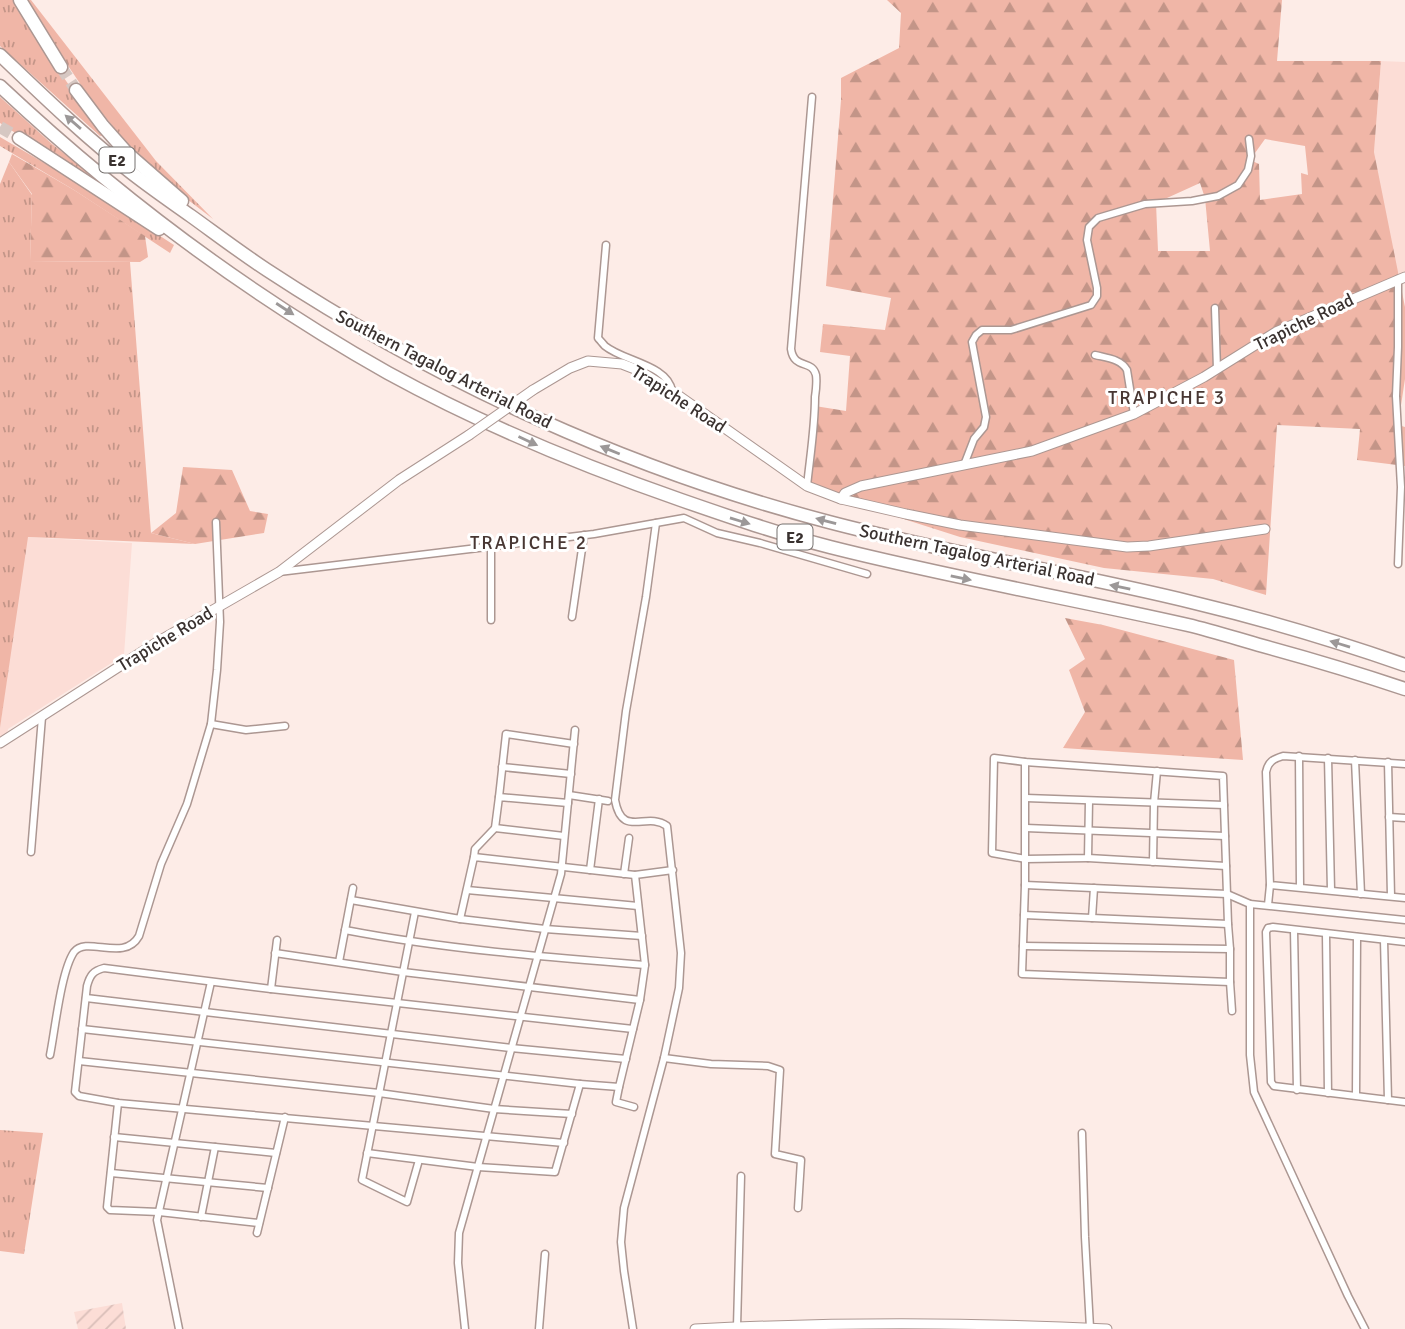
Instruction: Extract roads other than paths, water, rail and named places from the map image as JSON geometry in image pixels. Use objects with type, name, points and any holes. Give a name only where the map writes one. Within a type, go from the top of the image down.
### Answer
[{"type":"highway","points":[[19,0],[61,67]]},
{"type":"highway","name":"Southern Tagalog Arterial Road","points":[[0,55],[127,170],[243,254],[329,309],[413,357],[555,427],[739,496],[828,522],[1196,603],[1405,665]]},
{"type":"highway","name":"Southern Tagalog Arterial Road","points":[[0,86],[112,184],[228,272],[389,373],[545,449],[633,484],[735,519],[826,546],[952,576],[1192,626],[1405,689]]},
{"type":"highway","points":[[76,90],[127,153],[243,254]]},
{"type":"highway","points":[[19,138],[228,272]]},
{"type":"street","points":[[807,486],[816,376],[814,370],[795,360],[791,349],[812,97]]},
{"type":"street","points":[[964,465],[974,439],[984,426],[986,416],[972,342],[976,335],[982,330],[1011,330],[1091,305],[1097,296],[1097,289],[1087,240],[1089,226],[1098,218],[1145,204],[1219,196],[1238,185],[1248,170],[1251,156],[1249,139]]},
{"type":"street","points":[[606,245],[598,338],[613,351],[648,366],[663,377],[672,391]]},
{"type":"street","points":[[1398,564],[1401,487],[1396,396],[1402,278]]},
{"type":"street","name":"Trapiche Road","points":[[0,743],[159,641],[279,572],[399,480],[533,390],[570,368],[588,361],[622,364],[640,371],[807,486],[841,499],[845,493],[860,486],[1032,451],[1134,414],[1217,369],[1276,332],[1402,278]]},
{"type":"street","points":[[1215,307],[1217,369]]},
{"type":"street","points":[[1095,355],[1124,365],[1134,414]]},
{"type":"street","points":[[841,499],[960,525],[1127,547],[1265,529]]},
{"type":"street","points":[[279,572],[584,535],[684,518],[717,533],[867,574]]},
{"type":"street","points":[[50,1055],[66,969],[75,950],[82,946],[132,946],[139,936],[161,864],[187,804],[211,724],[217,670],[220,606],[216,522]]},
{"type":"street","points":[[633,1329],[621,1242],[624,1208],[664,1058],[679,988],[681,953],[667,826],[660,822],[626,821],[618,813],[615,800],[626,711],[656,523]]},
{"type":"street","points":[[572,617],[584,535]]},
{"type":"street","points":[[491,546],[491,620]]},
{"type":"street","points":[[31,852],[42,717]]},
{"type":"street","points":[[211,724],[246,730],[285,726]]},
{"type":"street","points":[[465,1329],[458,1263],[459,1233],[554,898],[565,836],[575,730]]},
{"type":"street","points":[[460,919],[475,849],[495,828],[506,734],[574,744]]},
{"type":"street","points":[[1298,756],[1300,887]]},
{"type":"street","points":[[1268,905],[1270,885],[1266,772],[1273,759],[1298,756],[1405,764]]},
{"type":"street","points":[[1226,866],[1088,858],[1026,859],[992,853],[995,758],[1223,776],[1232,1011]]},
{"type":"street","points":[[1328,758],[1331,890]]},
{"type":"street","points":[[1355,760],[1361,894]]},
{"type":"street","points":[[1025,762],[1026,886],[1022,974],[1230,982]]},
{"type":"street","points":[[1388,762],[1391,896]]},
{"type":"street","points":[[502,767],[571,774]]},
{"type":"street","points":[[1153,862],[1157,771]]},
{"type":"street","points":[[499,797],[608,801]]},
{"type":"street","points":[[1026,798],[1224,805]]},
{"type":"street","points":[[590,870],[599,799]]},
{"type":"street","points":[[1088,858],[1089,801]]},
{"type":"street","points":[[1390,817],[1405,818]]},
{"type":"street","points":[[495,828],[565,836]]},
{"type":"street","points":[[1026,828],[1225,836]]},
{"type":"street","points":[[625,874],[629,838]]},
{"type":"street","points":[[474,857],[635,875],[673,870]]},
{"type":"street","points":[[634,1107],[616,1102],[640,1000],[645,965],[635,875]]},
{"type":"street","points":[[1270,885],[1405,898]]},
{"type":"street","points":[[1026,886],[1227,894],[1250,904],[1405,920]]},
{"type":"street","points":[[339,962],[353,888]]},
{"type":"street","points":[[1092,918],[1094,888]]},
{"type":"street","points":[[467,890],[638,906]]},
{"type":"street","points":[[351,900],[460,919],[642,936]]},
{"type":"street","points":[[1250,904],[1250,1055],[1254,1092],[1312,1221],[1366,1329]]},
{"type":"street","points":[[415,912],[362,1180],[407,1202],[419,1160]]},
{"type":"street","points":[[1024,915],[1228,924]]},
{"type":"street","points":[[1405,942],[1273,927],[1266,932],[1271,1082],[1274,1086],[1405,1101]]},
{"type":"street","points":[[345,930],[409,942],[537,957],[645,965]]},
{"type":"street","points":[[1294,930],[1297,1090]]},
{"type":"street","points":[[1326,934],[1328,1093]]},
{"type":"street","points":[[1356,1095],[1357,937]]},
{"type":"street","points":[[271,989],[277,940]]},
{"type":"street","points":[[1384,940],[1388,1100]]},
{"type":"street","points":[[1023,946],[1230,949]]},
{"type":"street","points":[[275,953],[403,972],[640,1000]]},
{"type":"street","points":[[564,1143],[118,1103],[77,1094],[75,1092],[82,1029],[90,977],[95,970],[104,968],[633,1030]]},
{"type":"street","points":[[179,1329],[157,1220],[211,982]]},
{"type":"street","points":[[86,998],[626,1059]]},
{"type":"street","points":[[82,1029],[386,1061],[503,1077],[619,1087]]},
{"type":"street","points":[[664,1058],[711,1064],[768,1066],[780,1070],[775,1154],[801,1160],[797,1208]]},
{"type":"street","points":[[79,1061],[379,1093],[494,1109],[572,1114]]},
{"type":"street","points":[[367,1153],[478,1167],[555,1172],[580,1084]]},
{"type":"street","points":[[118,1103],[107,1207],[110,1210],[159,1212],[259,1223]]},
{"type":"street","points":[[257,1233],[285,1117]]},
{"type":"street","points":[[1082,1133],[1090,1328]]},
{"type":"street","points":[[114,1137],[276,1153]]},
{"type":"street","points":[[201,1217],[215,1147]]},
{"type":"street","points":[[111,1172],[268,1188]]},
{"type":"street","points":[[737,1327],[741,1176]]},
{"type":"street","points":[[539,1329],[545,1254]]},
{"type":"street","points":[[697,1329],[886,1323],[1107,1329]]},
{"type":"tunnel","points":[[61,67],[76,90]]},
{"type":"tunnel","points":[[0,127],[19,138]]},
{"type":"district","name":"TRAPICHE 3","points":[[1167,397]]},
{"type":"district","name":"TRAPICHE 2","points":[[529,542]]}]
